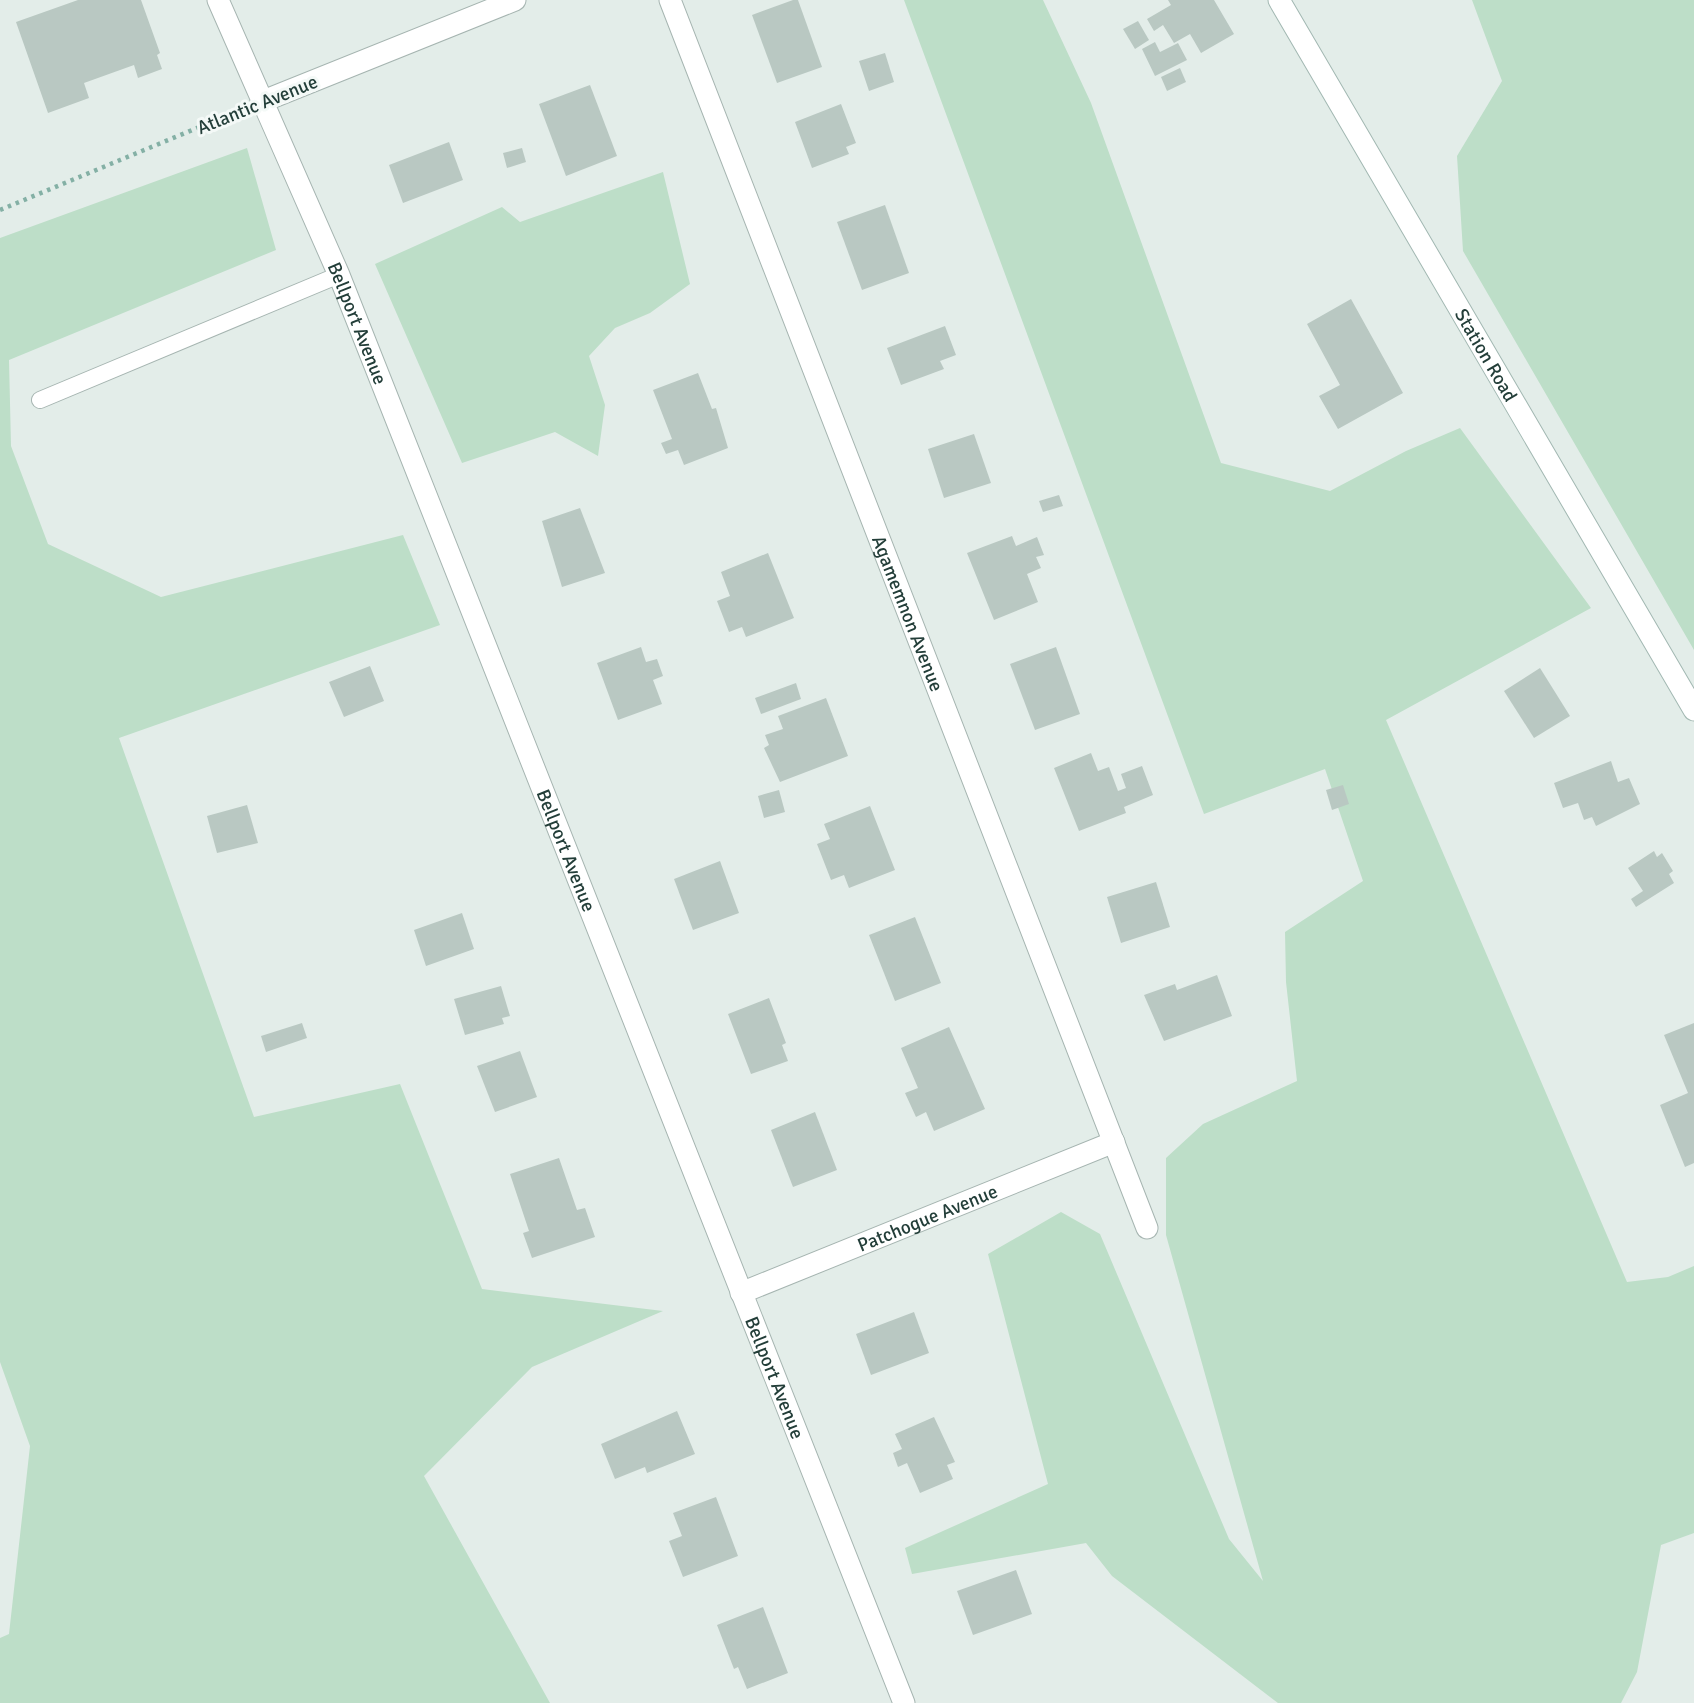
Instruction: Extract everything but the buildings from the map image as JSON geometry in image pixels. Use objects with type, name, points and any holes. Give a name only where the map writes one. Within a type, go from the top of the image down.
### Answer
[{"type":"street","name":"Bellport Avenue","points":[[218,0],[340,275],[904,1703]]},
{"type":"street","name":"Atlantic Avenue","points":[[261,102],[515,0]]},
{"type":"street","name":"Agamemnon Avenue","points":[[670,0],[1147,1228]]},
{"type":"street","name":"Station Road","points":[[1279,0],[1694,710]]},
{"type":"street","name":"Patchogue Avenue","points":[[741,1293],[1114,1142]]},
{"type":"lane","points":[[40,400],[340,275]]},
{"type":"path","name":"Atlantic Avenue","points":[[0,210],[261,102]]},
{"type":"green space","points":[[904,0],[1043,0],[1091,103],[1221,463],[1330,491],[1406,451],[1460,428],[1591,608],[1386,720],[1627,1282],[1668,1277],[1694,1266],[1694,1533],[1661,1545],[1637,1672],[1621,1703],[1278,1703],[1112,1576],[1086,1543],[912,1574],[905,1548],[1048,1484],[988,1254],[1061,1212],[1100,1234],[1229,1539],[1263,1581],[1166,1235],[1166,1158],[1203,1124],[1297,1081],[1286,982],[1285,932],[1363,881],[1325,769],[1204,814]]},
{"type":"green space","points":[[1472,0],[1694,0],[1694,650],[1463,251],[1457,156],[1502,81]]},
{"type":"green space","points":[[247,148],[276,250],[9,360],[11,446],[48,544],[161,597],[403,535],[440,625],[119,738],[254,1117],[400,1084],[482,1289],[663,1311],[532,1367],[424,1476],[550,1703],[0,1703],[0,1638],[9,1634],[30,1446],[0,1362],[0,238]]},
{"type":"green space","points":[[663,172],[690,284],[650,313],[615,328],[589,356],[605,405],[598,456],[555,432],[462,463],[375,264],[502,207],[520,222]]}]
